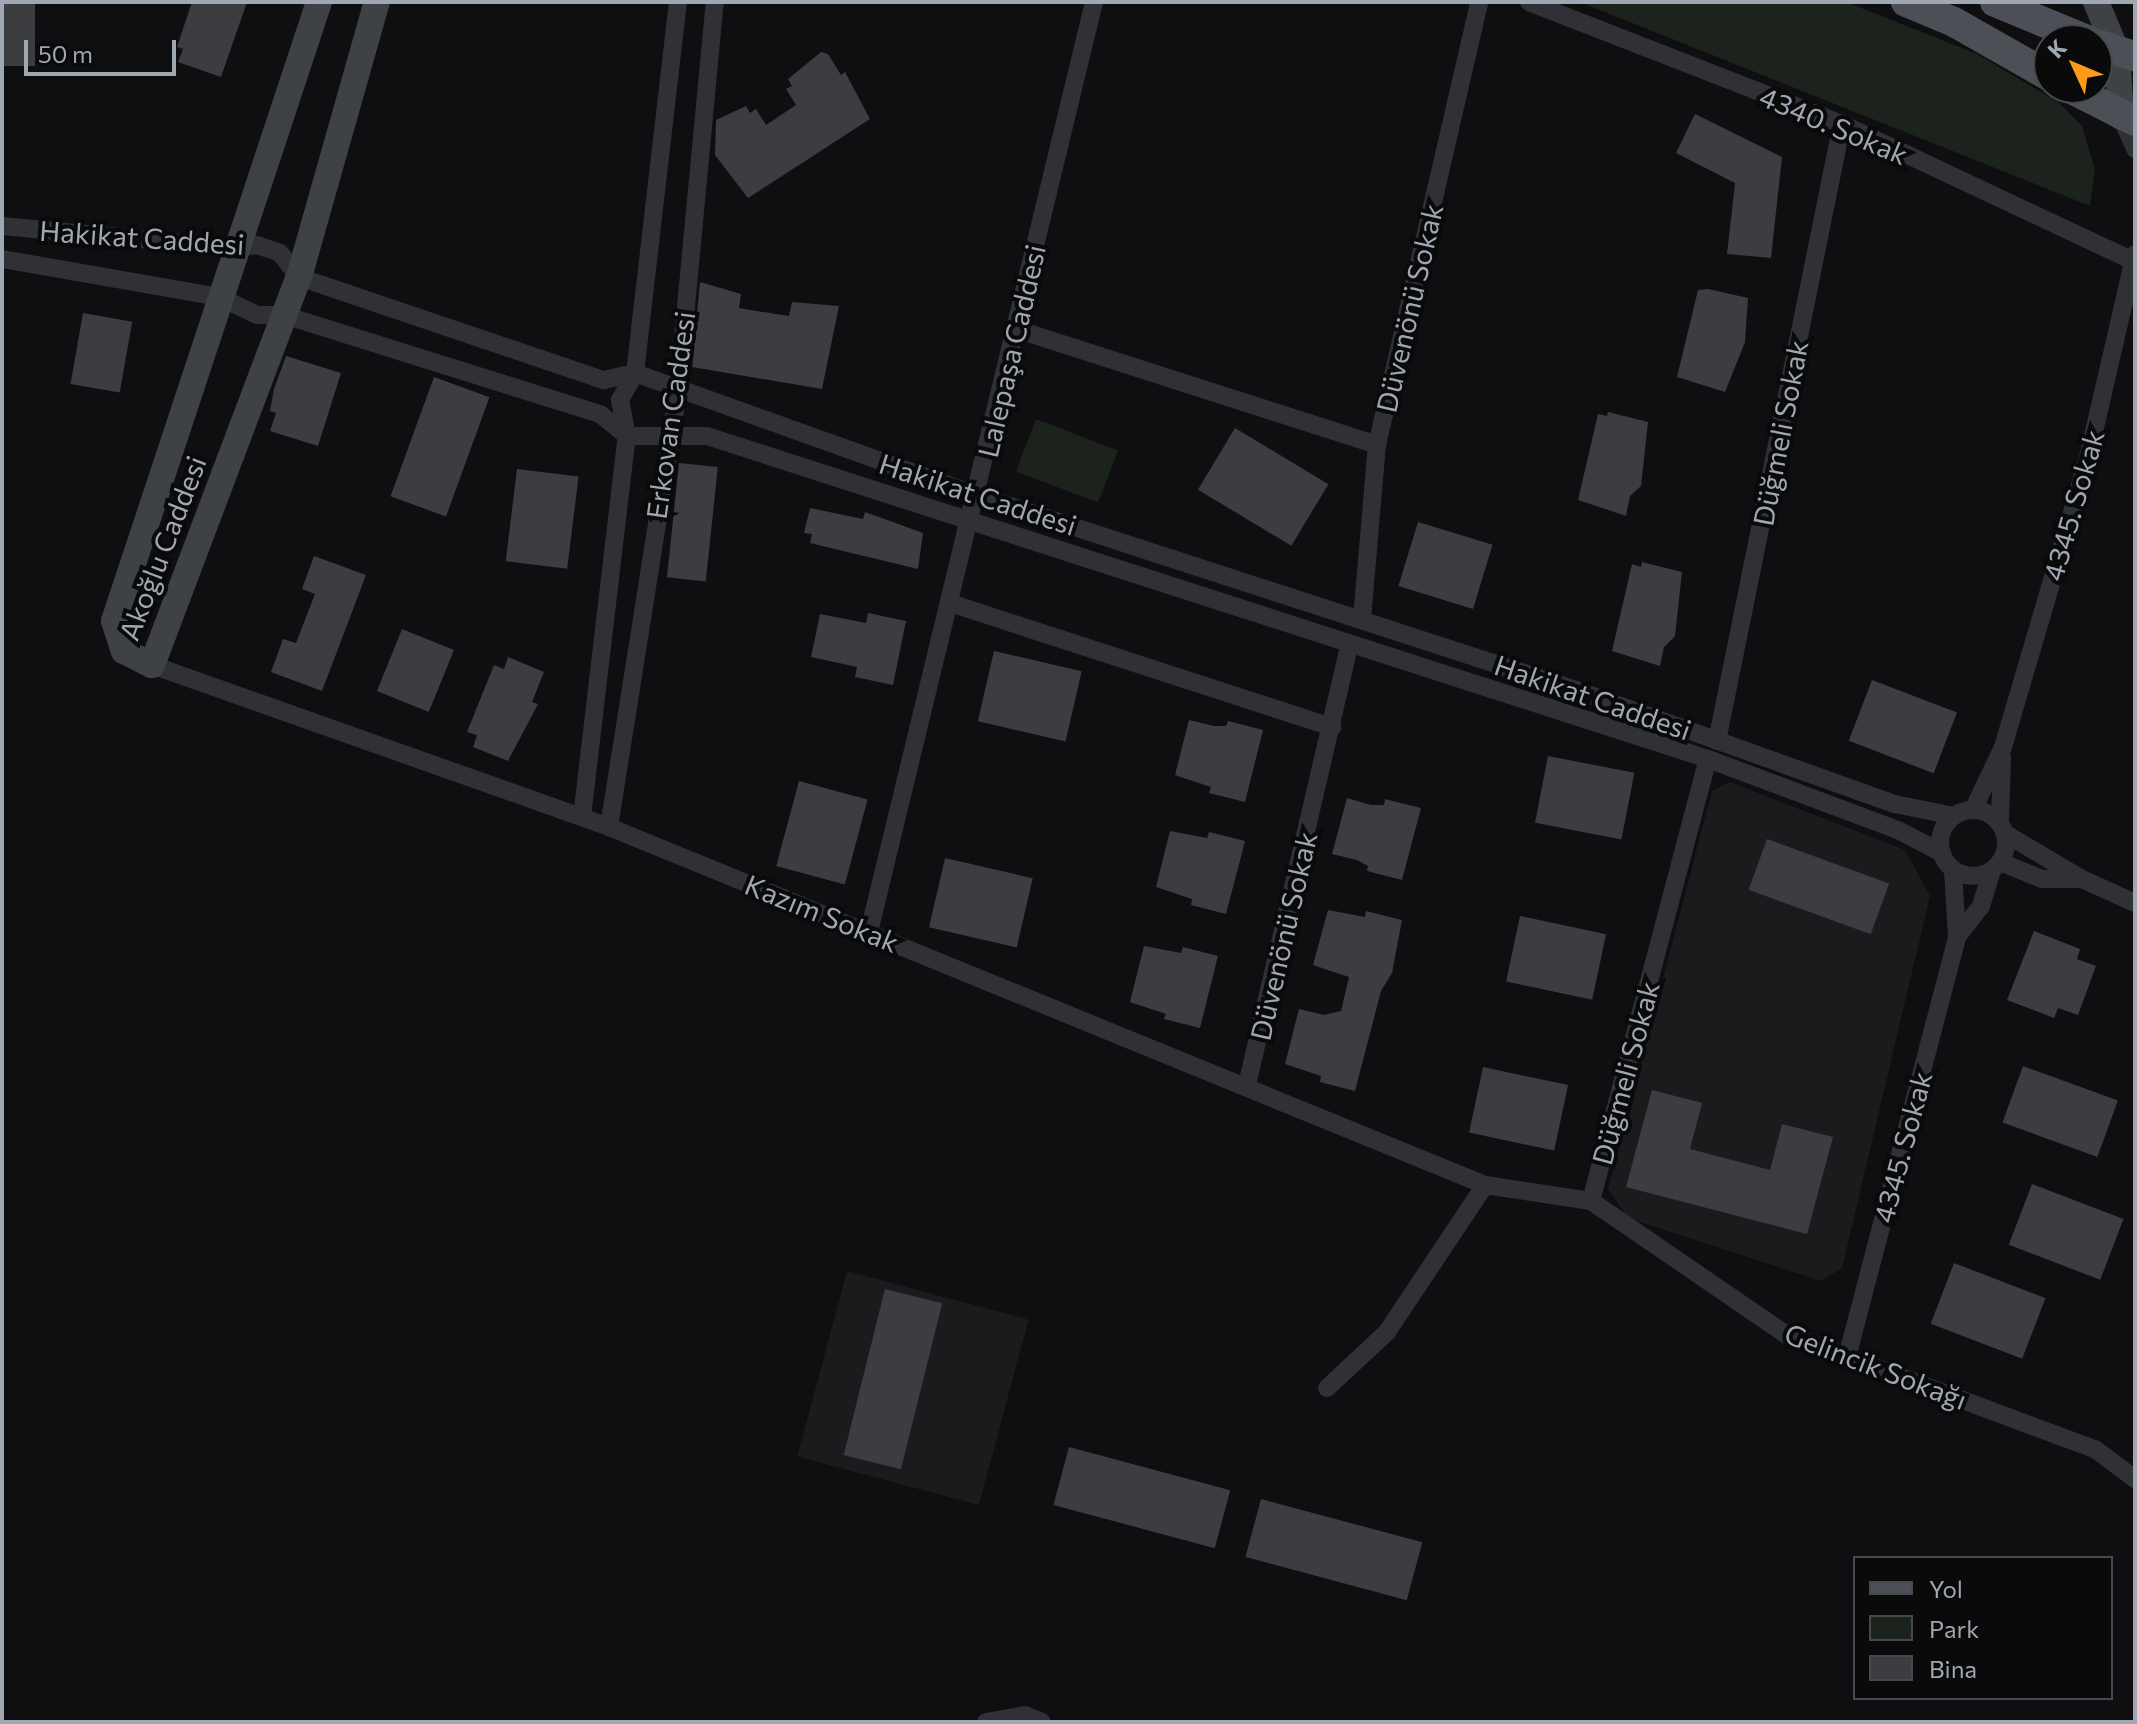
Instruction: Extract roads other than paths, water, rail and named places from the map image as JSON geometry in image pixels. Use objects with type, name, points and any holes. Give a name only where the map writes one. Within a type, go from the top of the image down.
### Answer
[{"type":"main road","points":[[1906,2],[1954,22],[2033,67]]},
{"type":"main road","points":[[1995,2],[2048,24]]},
{"type":"main road","points":[[2100,104],[2128,119]]},
{"type":"street","name":"Akoğlu Caddesi","points":[[319,2],[234,248],[114,621],[124,651],[152,665],[299,277],[377,2]]},
{"type":"street","name":"Erkovan Caddesi","points":[[582,817],[627,436],[620,400],[635,373],[678,2]]},
{"type":"street","name":"Erkovan Caddesi","points":[[609,827],[667,435],[678,391],[715,2]]},
{"type":"street","name":"Lalepaşa Caddesi","points":[[869,932],[1094,2]]},
{"type":"street","name":"Düvenönü Sokak","points":[[1362,619],[1377,445],[1479,2]]},
{"type":"street","name":"4340. Sokak","points":[[1529,2],[1842,124],[2135,259]]},
{"type":"street","points":[[2096,2],[2116,51],[2135,149]]},
{"type":"street","name":"Düğmeli Sokak","points":[[1717,741],[1842,124]]},
{"type":"street","name":"Hakikat Caddesi","points":[[2,226],[234,248],[257,245],[280,253],[299,277],[604,380],[635,373],[678,391],[976,495],[1362,619],[1895,804],[1954,816]]},
{"type":"street","name":"Hakikat Caddesi","points":[[2,259],[219,297],[257,315],[284,315],[600,414],[627,436],[707,436],[1349,646],[1708,759],[1898,830],[1942,853]]},
{"type":"street","name":"4345. Sokak","points":[[1973,810],[2003,747],[2087,462],[2135,259]]},
{"type":"street","points":[[1016,329],[1377,445]]},
{"type":"street","points":[[950,603],[1332,727]]},
{"type":"street","name":"Düvenönü Sokak","points":[[1247,1085],[1349,646]]},
{"type":"street","name":"Kazım Sokak","points":[[152,665],[609,827],[1247,1085],[1485,1185],[1591,1201]]},
{"type":"street","name":"4345. Sokak","points":[[2002,828],[2003,747]]},
{"type":"street","name":"Düğmeli Sokak","points":[[1591,1201],[1708,759]]},
{"type":"street","points":[[2082,879],[2042,879],[1996,866],[1973,876],[1953,870],[1942,853],[1942,833],[1954,816],[1973,810],[2082,879],[2135,903]]},
{"type":"street","points":[[1996,866],[2002,828]]},
{"type":"street","name":"4345. Sokak","points":[[1957,937],[1981,906],[1996,866]]},
{"type":"street","name":"4345. Sokak","points":[[1847,1357],[1957,937],[1953,870]]},
{"type":"street","points":[[1327,1388],[1387,1332],[1485,1185]]},
{"type":"street","name":"Gelincik Sokağı","points":[[1591,1201],[1785,1334],[2095,1449],[2135,1479]]},
{"type":"street","points":[[986,1722],[1025,1715],[1042,1722]]}]
